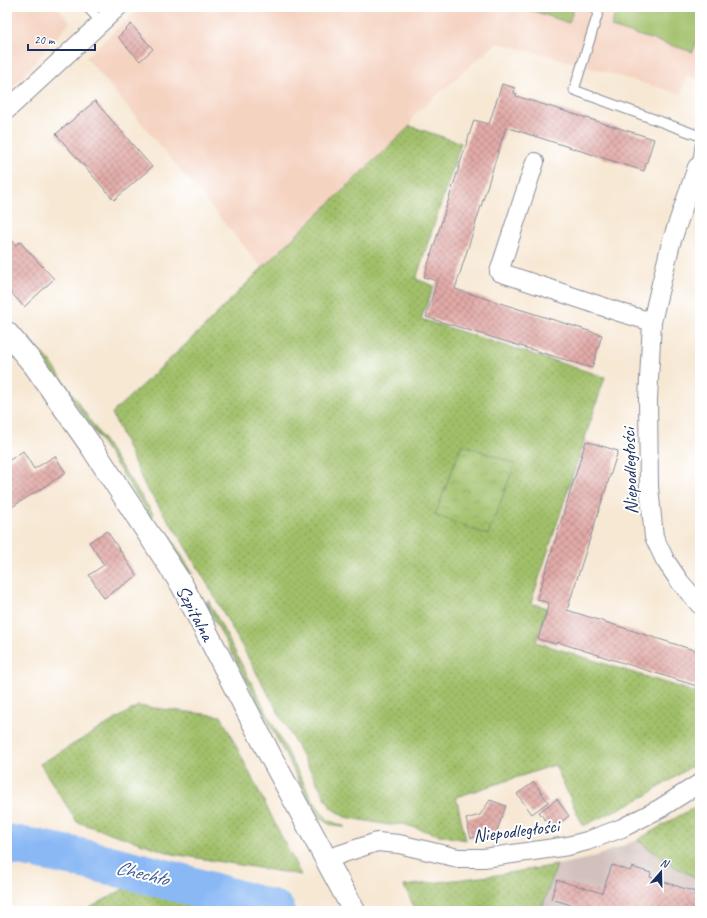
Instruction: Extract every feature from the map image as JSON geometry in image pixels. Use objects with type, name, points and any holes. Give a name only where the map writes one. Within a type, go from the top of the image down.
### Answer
[{"type":"street","points":[[7,110],[118,7]]},
{"type":"street","points":[[535,162],[499,272],[652,322]]},
{"type":"street","name":"Niepodległości","points":[[698,168],[671,243],[652,322],[648,398],[649,487],[654,537],[665,560],[680,582],[700,605]]},
{"type":"street","name":"Szpitalna","points":[[7,333],[35,366],[91,446],[182,585],[266,748],[349,902]]},
{"type":"street","name":"Niepodległości","points":[[326,859],[377,842],[399,844],[458,858],[484,858],[568,846],[587,841],[622,828],[659,809],[700,784]]},
{"type":"lane","points":[[87,7],[101,22]]},
{"type":"lane","points":[[600,7],[574,90],[700,136]]},
{"type":"lane","points":[[698,168],[700,146]]},
{"type":"shaded area","points":[[7,7],[57,7],[70,22],[7,94]]},
{"type":"shaded area","points":[[141,7],[700,7],[700,80],[687,76],[681,94],[542,54],[497,43],[413,116],[410,126],[262,268],[86,57]]},
{"type":"shaded area","points":[[637,840],[675,867],[700,880],[700,911],[546,911],[542,908],[557,865],[591,858]]},
{"type":"green space","points":[[522,7],[574,7],[569,23]]},
{"type":"green space","points":[[617,7],[700,7],[700,29],[693,52],[611,27]]},
{"type":"green space","points":[[410,126],[461,143],[416,279],[434,286],[421,319],[605,377],[531,603],[547,608],[536,642],[700,694],[700,761],[647,795],[583,826],[555,765],[456,797],[466,840],[439,835],[403,824],[389,825],[345,817],[331,808],[212,592],[179,536],[145,486],[112,413],[202,329],[262,268]]},
{"type":"green space","points":[[18,329],[50,361],[154,515],[151,518],[104,445],[71,398]]},
{"type":"green space","points":[[462,444],[515,464],[488,535],[435,515]]},
{"type":"green space","points":[[167,532],[193,574],[185,569],[164,534]]},
{"type":"green space","points":[[208,600],[312,799],[328,820],[345,827],[327,823],[315,811],[208,608]]},
{"type":"green space","points":[[138,706],[221,716],[301,875],[173,854],[77,822],[40,764]]},
{"type":"green space","points":[[700,804],[700,880],[675,867],[637,840]]},
{"type":"green space","points":[[557,865],[542,908],[546,911],[416,911],[404,886],[489,876]]},
{"type":"green space","points":[[131,885],[229,911],[84,911]]},
{"type":"building","points":[[131,24],[153,49],[140,61],[118,37]]},
{"type":"building","points":[[502,84],[515,88],[514,93],[517,94],[516,96],[654,139],[644,171],[506,127],[455,289],[602,335],[592,368],[426,317],[437,281],[424,277],[474,120],[489,124]]},
{"type":"building","points":[[95,101],[152,167],[114,200],[56,134]]},
{"type":"building","points":[[7,235],[16,245],[20,242],[54,279],[24,307],[7,288]]},
{"type":"building","points":[[586,441],[618,451],[567,610],[700,652],[700,687],[557,642],[556,644],[538,639],[549,603],[537,599]]},
{"type":"building","points":[[23,451],[34,469],[55,456],[66,473],[7,510],[7,462]]},
{"type":"building","points":[[107,531],[137,576],[104,598],[89,575],[104,565],[89,542]]},
{"type":"building","points":[[534,782],[548,802],[532,814],[517,794]]},
{"type":"building","points":[[557,799],[569,816],[552,829],[539,812]]},
{"type":"building","points":[[490,800],[506,806],[496,833],[471,838],[466,819],[480,815]]},
{"type":"building","points":[[612,865],[630,871],[632,867],[651,873],[650,877],[695,892],[694,895],[700,897],[700,911],[592,911],[551,899],[557,880],[602,893]]},
{"type":"waterway","name":"Chechło","points":[[7,844],[75,857],[142,873],[275,911]]}]
